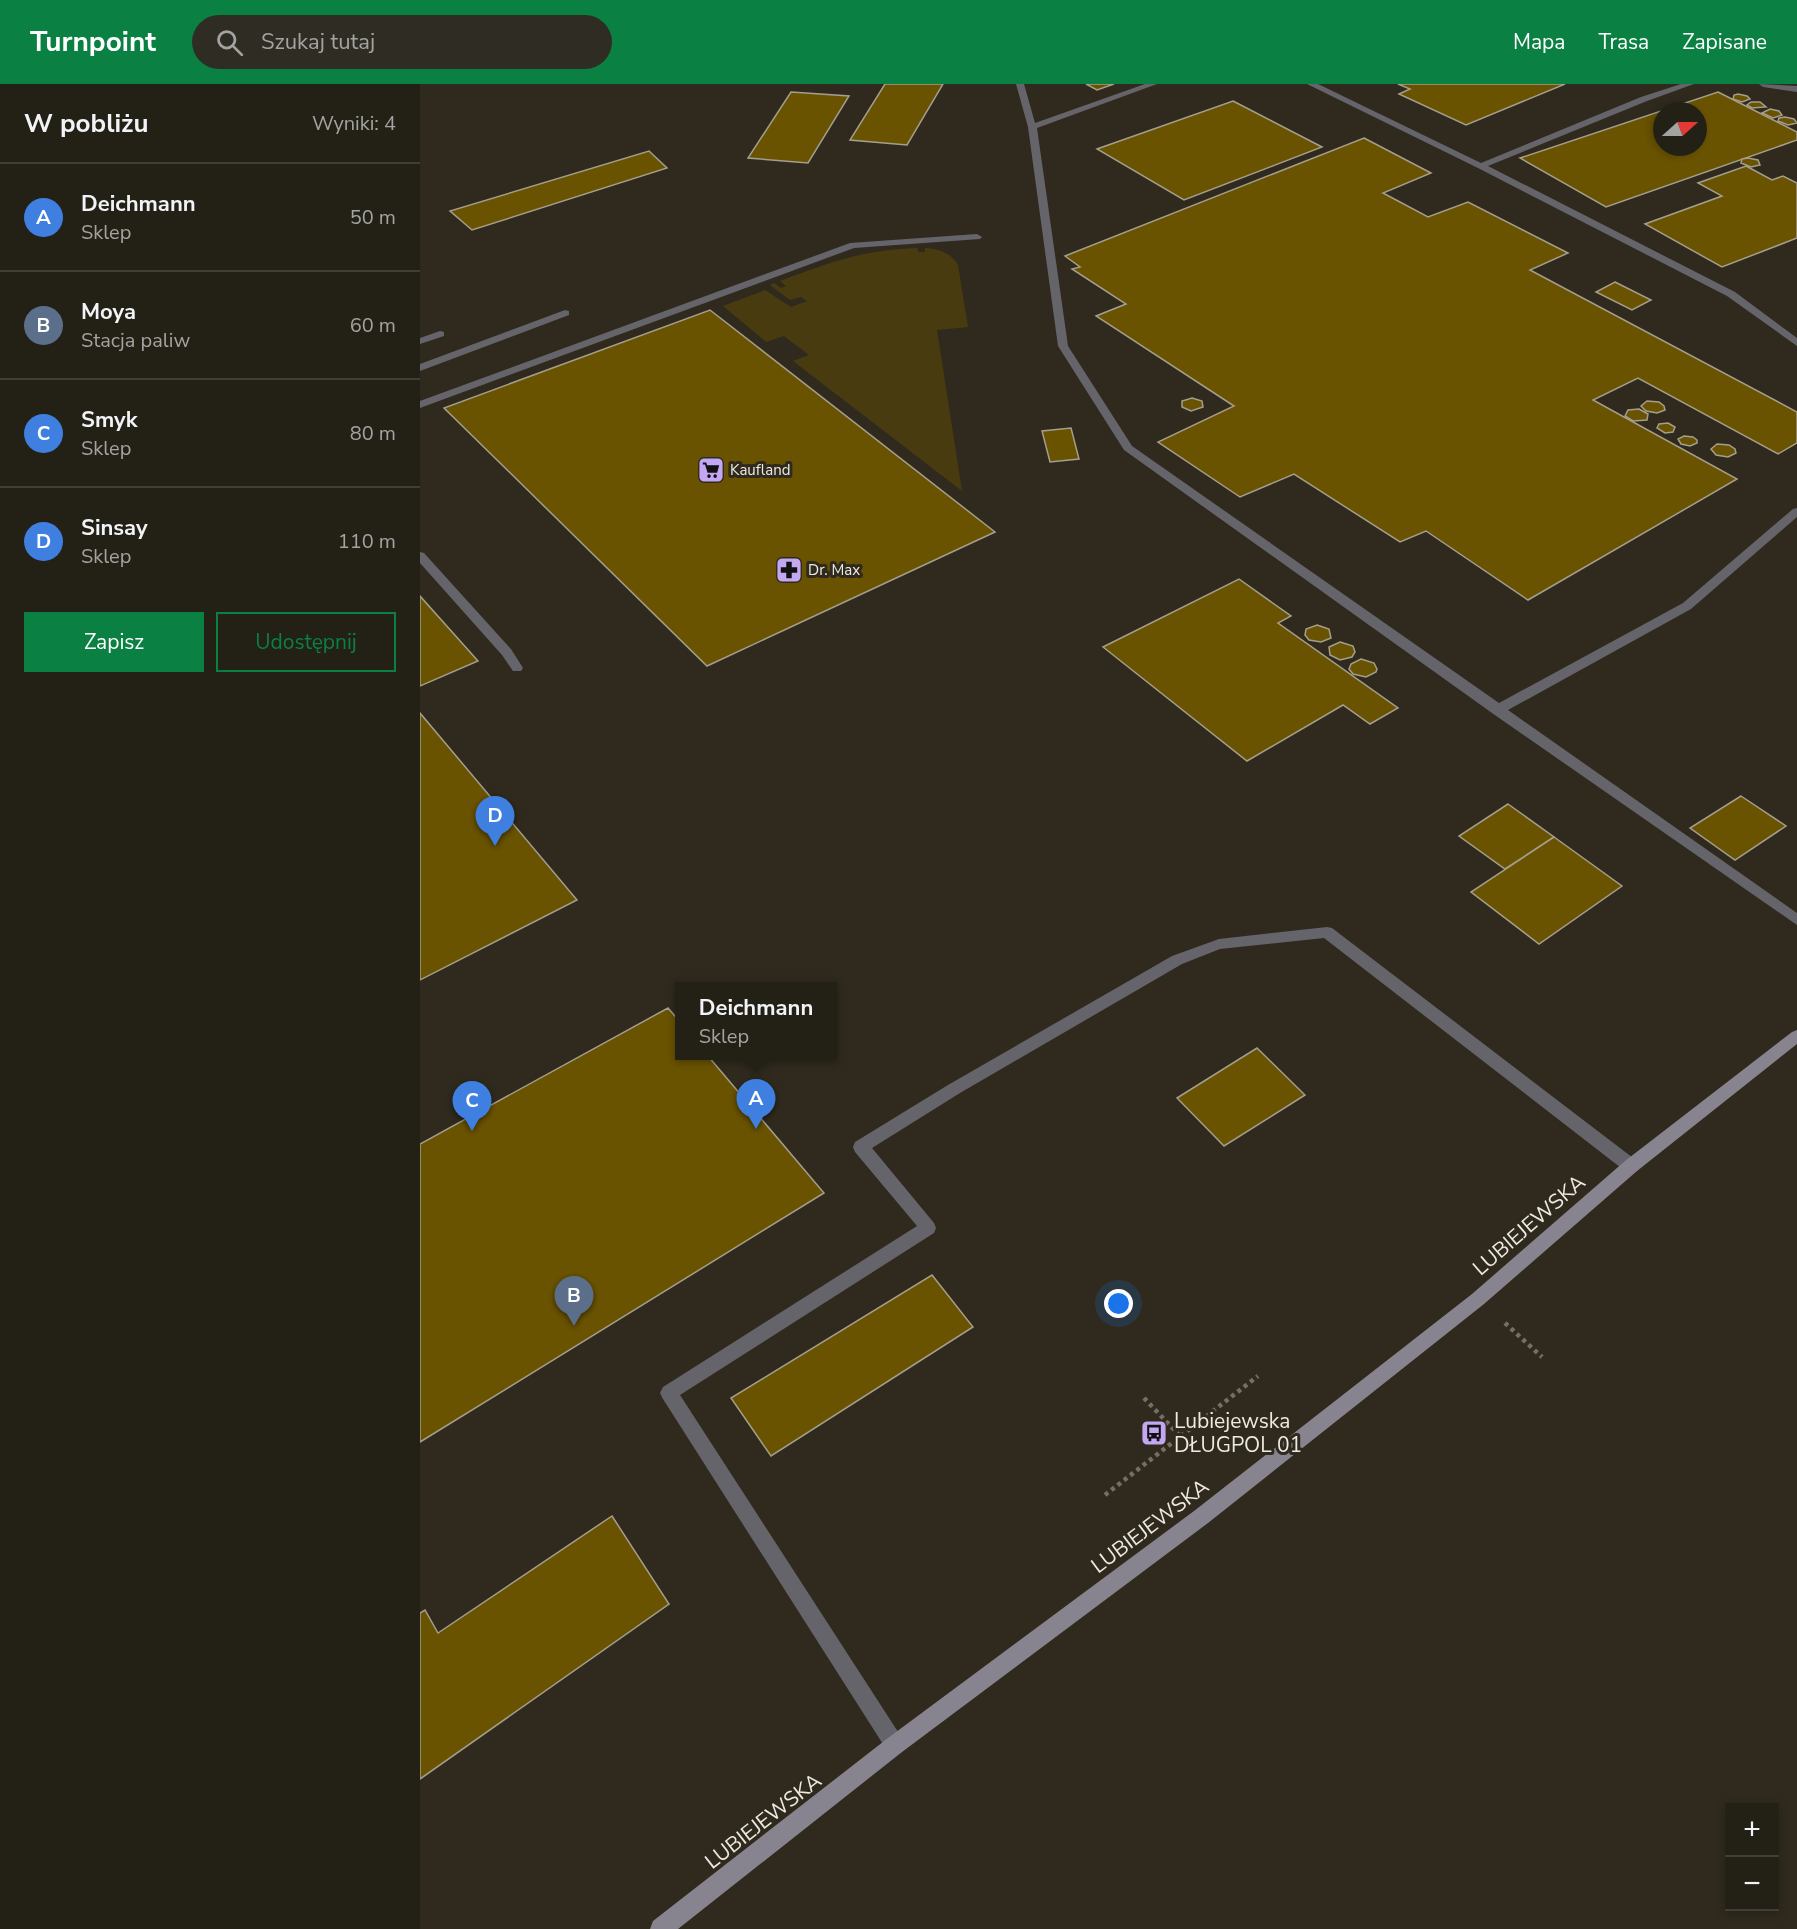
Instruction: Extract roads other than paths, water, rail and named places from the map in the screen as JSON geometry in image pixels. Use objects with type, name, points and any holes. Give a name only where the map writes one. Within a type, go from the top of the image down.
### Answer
[{"type":"main road","name":"LUBIEJEWSKA","points":[[661,1929],[895,1745],[1201,1516],[1478,1299],[1631,1166],[1797,1036]]},
{"type":"lane","points":[[1020,84],[1032,127],[1063,346],[1128,448],[1797,920]]},
{"type":"lane","points":[[1032,127],[1153,84]]},
{"type":"lane","points":[[1311,84],[1481,166],[1731,294],[1797,343]]},
{"type":"lane","points":[[1481,166],[1644,99],[1690,84]]},
{"type":"lane","points":[[1763,84],[1797,89]]},
{"type":"lane","points":[[420,405],[853,245],[977,237]]},
{"type":"lane","points":[[420,368],[565,313]]},
{"type":"lane","points":[[420,341],[440,334]]},
{"type":"lane","points":[[1497,710],[1687,606],[1797,511]]},
{"type":"lane","points":[[420,556],[507,652],[517,668]]},
{"type":"lane","points":[[895,1745],[669,1393],[928,1228],[861,1147],[1004,1059],[1177,960],[1219,944],[1327,932],[1631,1166]]},
{"type":"place","name":"Kaufland","points":[[711,470]]},
{"type":"place","name":"Dr. Max","points":[[789,570]]},
{"type":"place","name":"Sinsay","points":[[495,846]]},
{"type":"place","name":"Deichmann","points":[[756,1129]]},
{"type":"place","name":"Smyk","points":[[472,1131]]},
{"type":"place","name":"Moya","points":[[574,1326]]},
{"type":"place","name":"Lubiejewska DŁUGPOL 01","points":[[1154,1433]]}]
